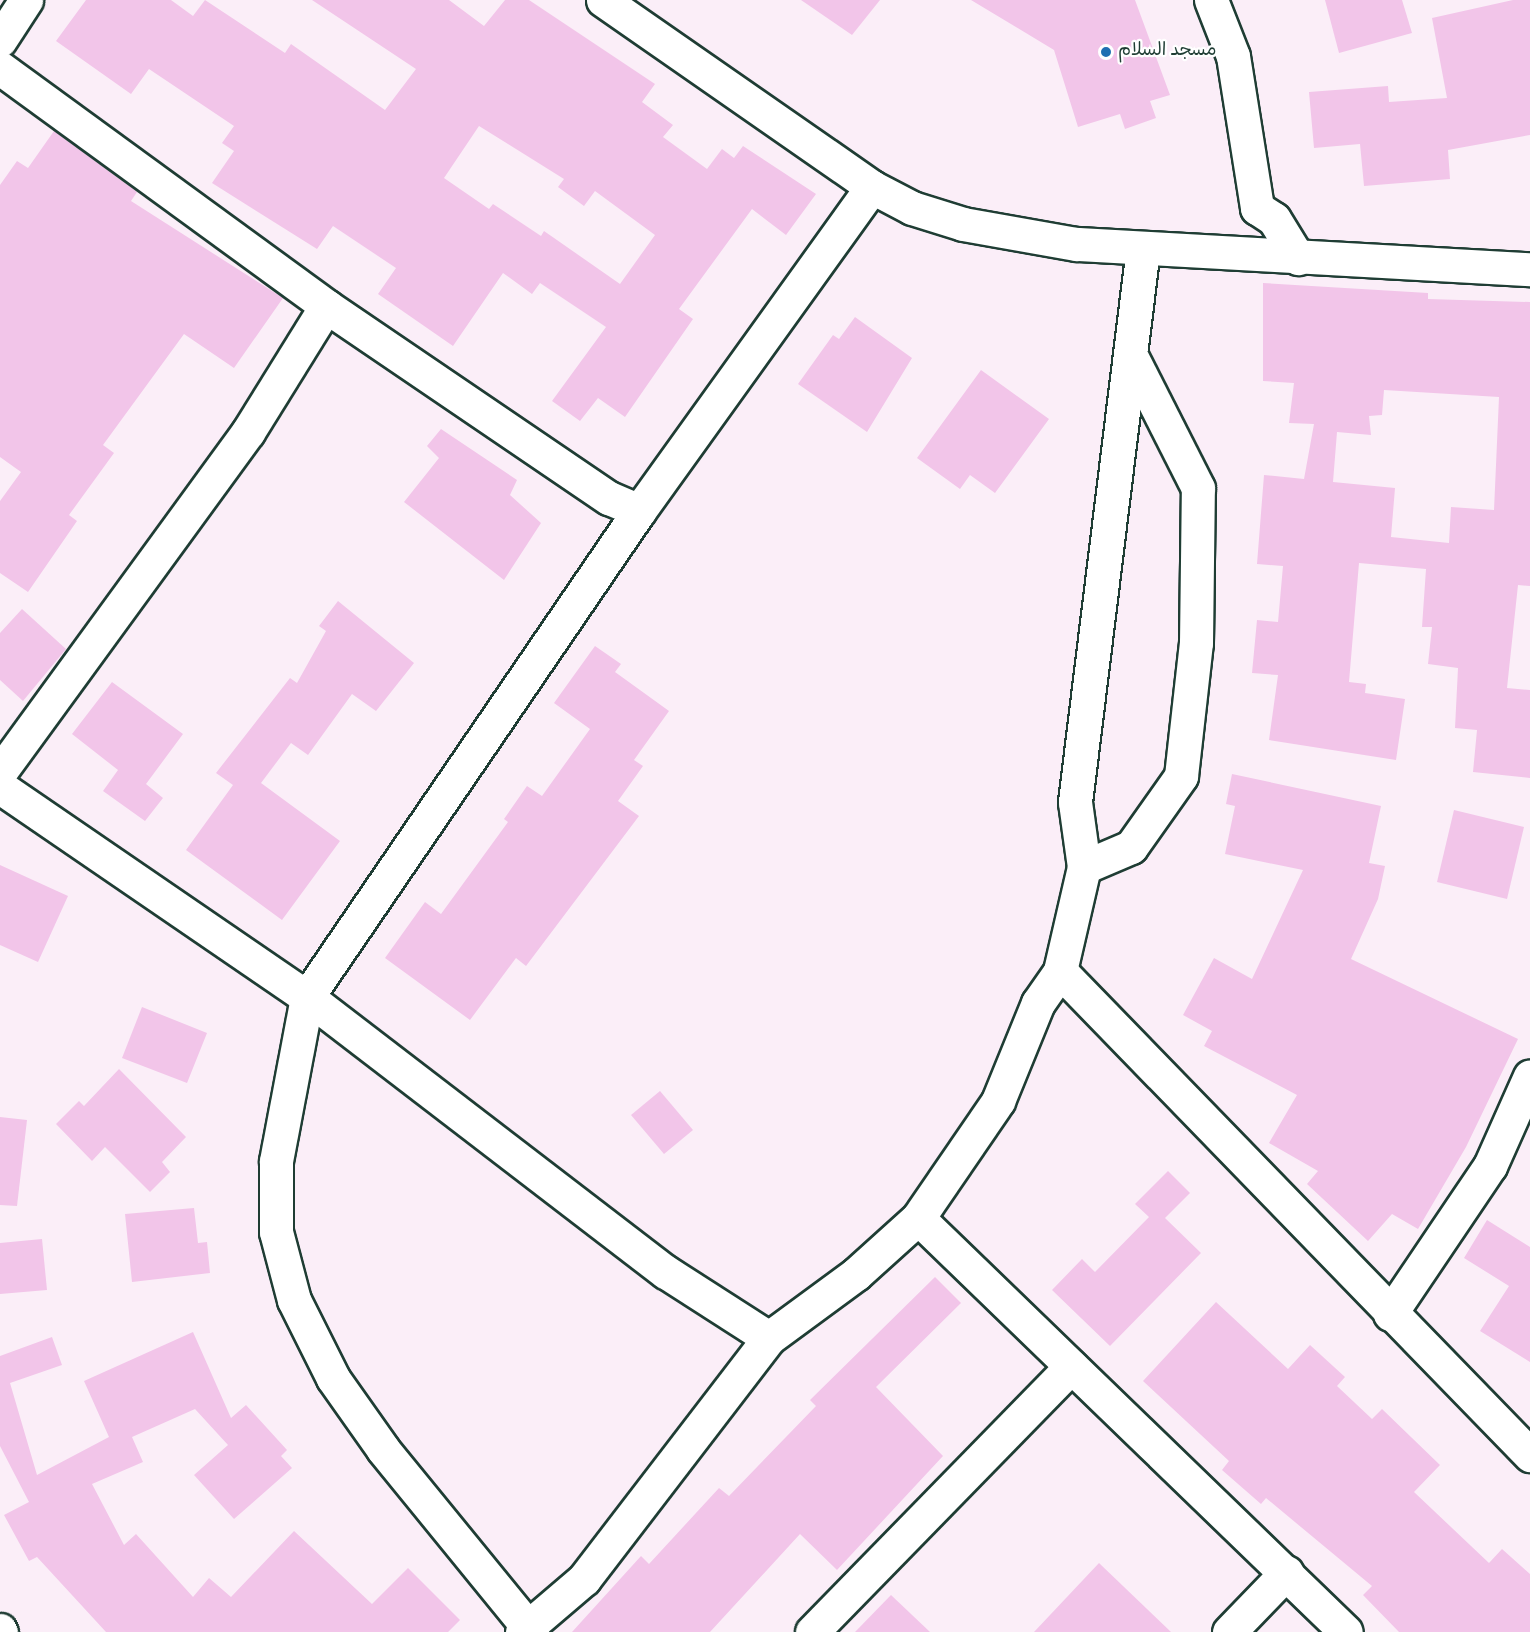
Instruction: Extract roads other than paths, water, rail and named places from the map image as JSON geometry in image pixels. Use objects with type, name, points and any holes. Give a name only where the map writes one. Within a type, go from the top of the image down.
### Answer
[{"type":"street","points":[[0,40],[26,0]]},
{"type":"street","points":[[603,0],[872,187],[912,208],[963,224],[1077,244],[1298,258],[1530,269]]},
{"type":"street","points":[[1211,0],[1233,56],[1257,208],[1274,219],[1298,258]]},
{"type":"street","points":[[0,68],[326,306],[609,498],[639,511]]},
{"type":"street","points":[[872,187],[639,511],[307,997],[276,1161],[276,1232],[294,1300],[333,1378],[382,1449],[527,1630],[584,1579],[769,1338],[856,1274],[918,1218],[998,1101],[1038,1003],[1060,971],[1084,867],[1075,802],[1132,358],[1143,248]]},
{"type":"street","points":[[0,772],[248,432],[326,306]]},
{"type":"street","points":[[1084,867],[1131,847],[1181,776],[1196,643],[1198,488],[1132,358]]},
{"type":"street","points":[[0,787],[307,997],[666,1272],[769,1338]]},
{"type":"street","points":[[1060,971],[1390,1314],[1530,1455]]},
{"type":"street","points":[[1390,1314],[1440,1248],[1490,1166],[1530,1076]]},
{"type":"street","points":[[918,1218],[1287,1572],[1346,1632]]},
{"type":"street","points":[[812,1632],[1071,1367]]},
{"type":"street","points":[[1229,1632],[1287,1572]]},
{"type":"place","name":"مسجد السلام","points":[[1106,52]]}]
